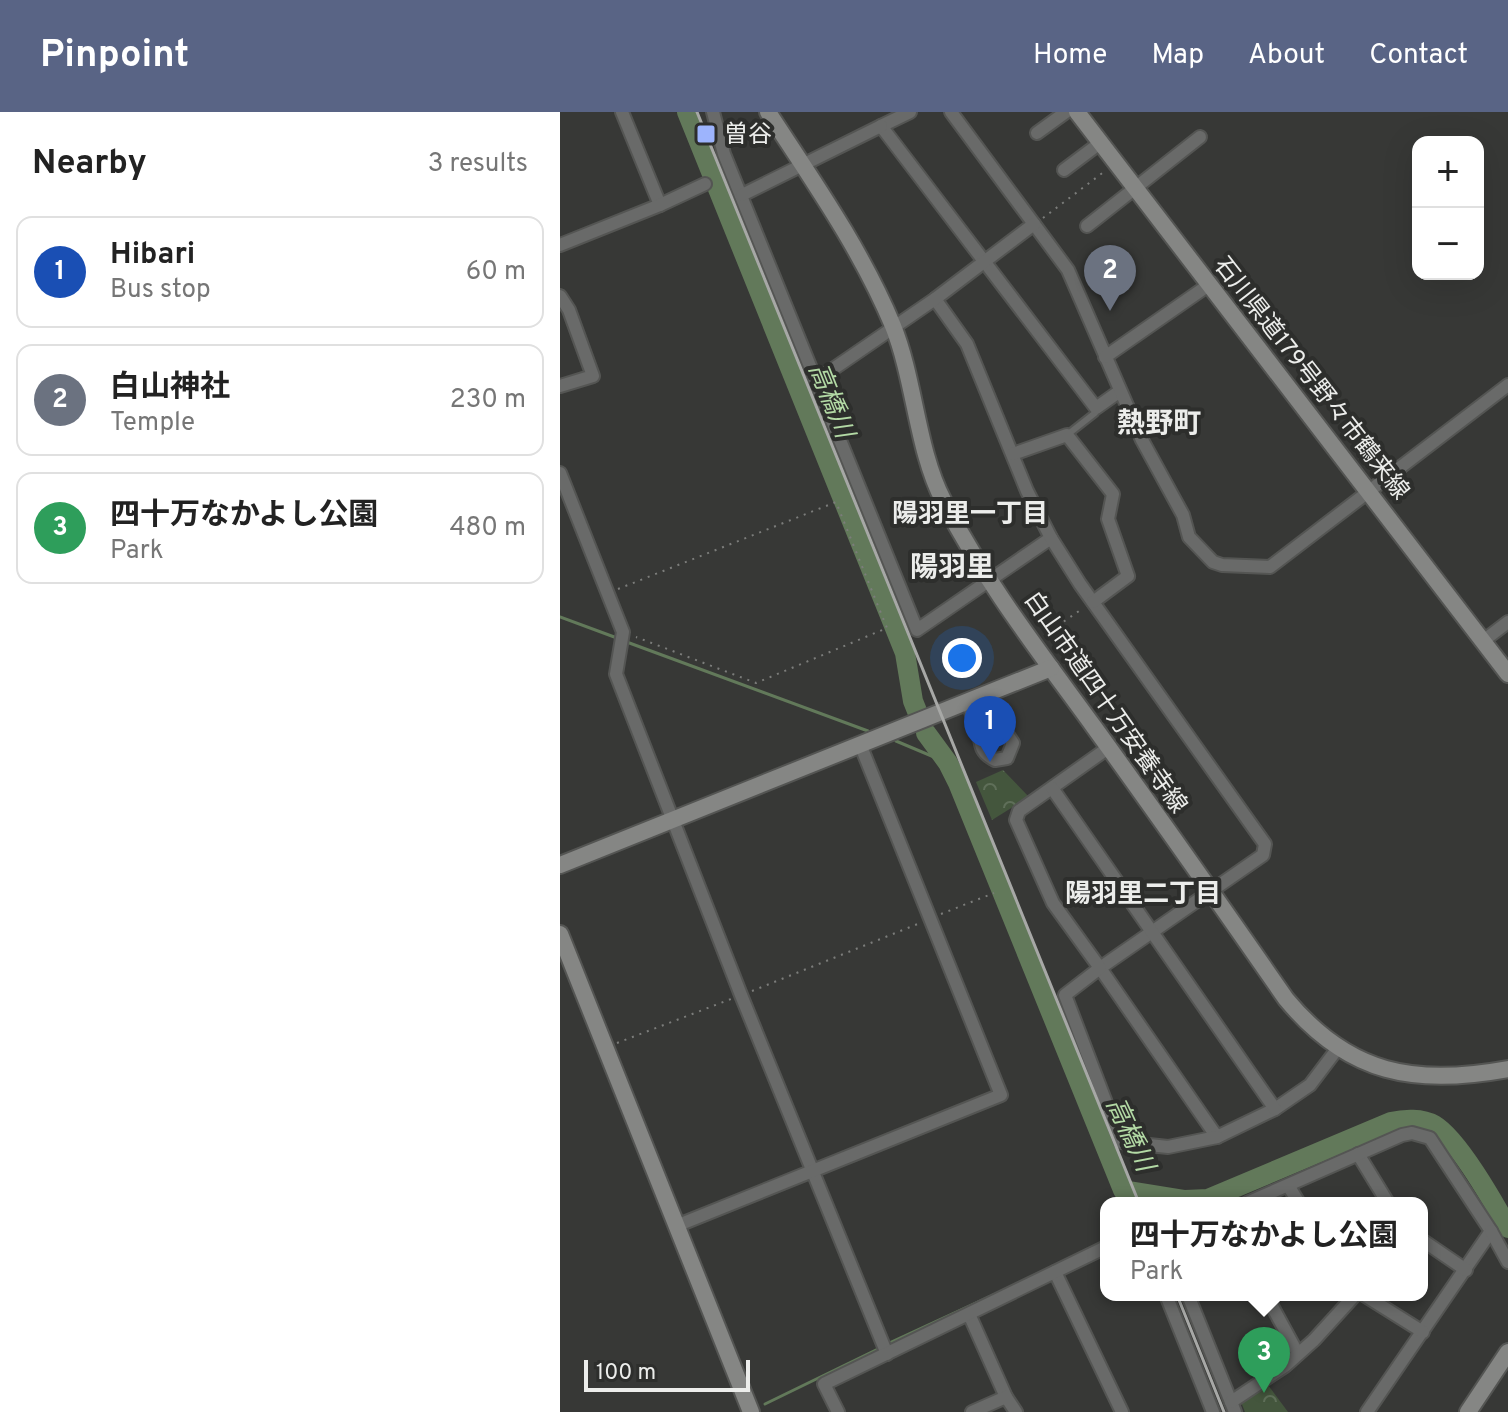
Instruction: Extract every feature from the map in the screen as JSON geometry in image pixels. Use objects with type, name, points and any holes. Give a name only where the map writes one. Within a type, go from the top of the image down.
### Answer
[{"type":"street","points":[[622,112],[660,205]]},
{"type":"street","points":[[713,112],[724,154],[917,630],[1051,538]]},
{"type":"street","name":"白山市道四十万安養寺線","points":[[768,112],[853,246],[893,327],[941,497],[1033,642],[1291,1006],[1321,1037],[1375,1065],[1417,1076],[1467,1077],[1508,1069]]},
{"type":"street","points":[[742,195],[910,112]]},
{"type":"street","points":[[951,112],[1068,270],[1148,451],[1183,515],[1189,537],[1213,562],[1270,567],[1508,385]]},
{"type":"street","points":[[1037,133],[1066,112]]},
{"type":"street","name":"石川県道179号野々市鶴来線","points":[[1077,112],[1508,674]]},
{"type":"street","points":[[881,126],[1096,408],[1120,391]]},
{"type":"street","points":[[1087,226],[1200,137]]},
{"type":"street","points":[[1064,170],[1100,143]]},
{"type":"street","points":[[560,245],[705,184]]},
{"type":"street","points":[[817,380],[935,299],[1034,224]]},
{"type":"street","points":[[1105,357],[1210,284]]},
{"type":"street","points":[[560,296],[569,310],[593,376],[560,386]]},
{"type":"street","points":[[935,299],[967,344],[1027,491],[1051,538],[1265,844],[1263,855],[1065,995],[1121,1142],[1168,1147],[1217,1137],[1275,1109],[1310,1085],[1338,1048]]},
{"type":"street","points":[[1013,454],[1067,435],[1113,494],[1108,519],[1128,576],[1093,602]]},
{"type":"street","points":[[560,473],[608,592],[622,637],[616,674],[741,995],[885,1349]]},
{"type":"street","points":[[1483,641],[1508,622]]},
{"type":"street","points":[[560,865],[1051,668]]},
{"type":"street","points":[[970,700],[983,725],[1003,728],[1013,743],[1007,758],[995,760],[986,756],[979,743],[970,700]]},
{"type":"street","points":[[676,1226],[1001,1095],[860,744]]},
{"type":"street","points":[[1108,748],[1019,811],[1016,820],[1053,903],[1217,1137]]},
{"type":"street","points":[[1052,788],[1275,1109]]},
{"type":"street","points":[[560,934],[751,1412]]},
{"type":"street","points":[[1263,1197],[1412,1133],[1430,1138],[1508,1262]]},
{"type":"street","points":[[1358,1154],[1384,1197]]},
{"type":"street","points":[[1289,1187],[1295,1197]]},
{"type":"street","points":[[1367,1412],[1491,1231]]},
{"type":"street","points":[[1428,1244],[1466,1270]]},
{"type":"street","points":[[838,1412],[824,1384],[885,1349],[969,1314],[1100,1250]]},
{"type":"street","points":[[1055,1272],[1122,1412]]},
{"type":"street","points":[[1168,1301],[1211,1411]]},
{"type":"street","points":[[1190,1301],[1233,1407],[1285,1366],[1349,1301]]},
{"type":"street","points":[[1269,1301],[1298,1354]]},
{"type":"street","points":[[1374,1301],[1423,1332]]},
{"type":"street","points":[[969,1314],[1006,1397],[1016,1412]]},
{"type":"street","points":[[1468,1412],[1508,1352]]},
{"type":"street","points":[[972,1412],[1006,1397]]},
{"type":"lane","points":[[1067,435],[1095,413],[1096,408]]},
{"type":"path","points":[[1034,224],[1116,163]]},
{"type":"path","points":[[608,592],[836,502],[887,628],[756,683],[622,637]]},
{"type":"path","points":[[1033,642],[1093,602]]},
{"type":"path","points":[[605,1047],[994,893]]},
{"type":"green space","points":[[1003,770],[1029,797],[992,820],[976,782]]},
{"type":"green space","points":[[1268,1385],[1288,1412],[1245,1412],[1241,1402]]},
{"type":"waterway","name":"高橋川","points":[[687,112],[905,653],[917,711]]},
{"type":"waterway","points":[[560,617],[617,638]]},
{"type":"waterway","points":[[624,641],[868,731]]},
{"type":"waterway","name":"高橋川","points":[[926,733],[958,783],[1123,1190],[1166,1197]]},
{"type":"waterway","points":[[896,741],[948,763]]},
{"type":"waterway","name":"高橋川","points":[[1213,1197],[1391,1122],[1419,1120],[1434,1125],[1454,1143],[1508,1228]]},
{"type":"waterway","points":[[1120,1197],[1123,1190]]},
{"type":"waterway","points":[[887,1344],[993,1295]]},
{"type":"waterway","points":[[765,1404],[880,1348]]},
{"type":"railway","points":[[697,112],[1137,1197]]},
{"type":"railway","points":[[1179,1301],[1224,1412]]},
{"type":"place","name":"曽谷","points":[[706,134]]},
{"type":"place","name":"白山神社","points":[[1110,311]]},
{"type":"place","name":"Hibari","points":[[990,762]]},
{"type":"place","name":"四十万なかよし公園","points":[[1264,1393]]},
{"type":"district","name":"熱野町","points":[[1159,422]]},
{"type":"district","name":"陽羽里一丁目","points":[[970,513]]},
{"type":"district","name":"陽羽里","points":[[952,566]]},
{"type":"district","name":"陽羽里二丁目","points":[[1143,893]]}]
